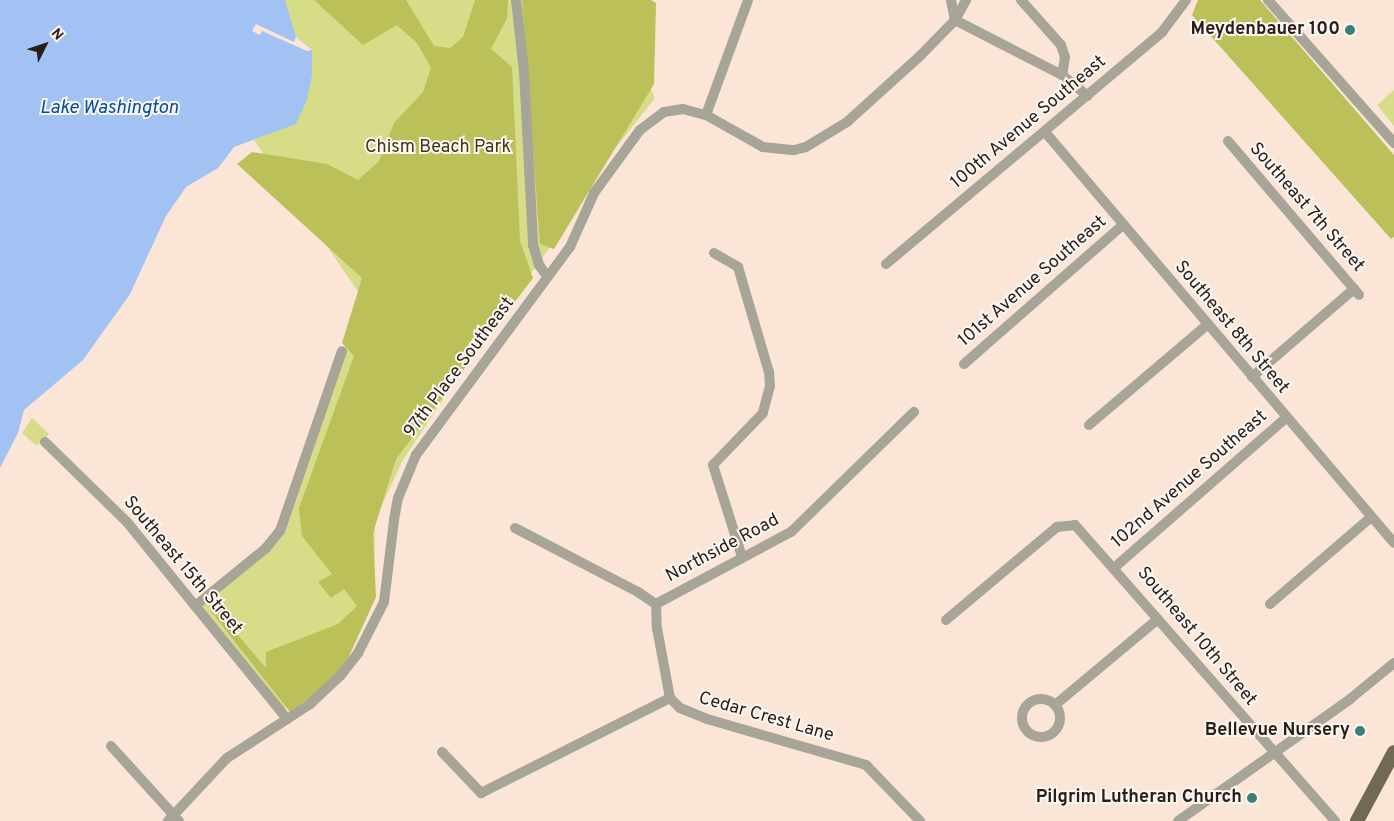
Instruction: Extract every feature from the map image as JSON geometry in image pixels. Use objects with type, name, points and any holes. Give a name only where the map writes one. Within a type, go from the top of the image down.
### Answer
[{"type":"main road","points":[[1357,821],[1394,752]]},
{"type":"street","points":[[516,0],[524,71],[533,245],[539,265],[547,276]]},
{"type":"street","points":[[748,0],[706,115],[763,147],[794,150],[806,147],[847,122],[937,41],[955,20],[966,0]]},
{"type":"street","points":[[950,0],[955,20],[1062,74],[1088,96]]},
{"type":"street","points":[[1021,0],[1061,45],[1066,57],[1062,74]]},
{"type":"street","name":"100th Avenue Southeast","points":[[886,264],[1162,32],[1186,0]]},
{"type":"street","points":[[1268,0],[1394,143]]},
{"type":"street","name":"97th Place Southeast","points":[[174,819],[228,758],[310,704],[341,675],[371,631],[384,602],[389,581],[398,498],[416,455],[580,231],[594,193],[610,167],[640,130],[664,112],[675,110],[706,115]]},
{"type":"street","name":"Southeast 8th Street","points":[[1045,132],[1370,518],[1394,543]]},
{"type":"street","name":"Southeast 7th Street","points":[[1228,141],[1356,292],[1252,377]]},
{"type":"street","name":"101st Avenue Southeast","points":[[964,364],[1123,225]]},
{"type":"street","points":[[714,253],[738,267],[769,372],[770,386],[763,413],[713,465],[742,558]]},
{"type":"street","points":[[1089,425],[1208,324]]},
{"type":"street","points":[[195,606],[266,548],[280,531],[342,350]]},
{"type":"street","name":"Northside Road","points":[[670,698],[656,604],[791,532],[914,412]]},
{"type":"street","name":"102nd Avenue Southeast","points":[[1115,567],[1286,418]]},
{"type":"street","name":"Southeast 15th Street","points":[[44,442],[127,522],[287,719]]},
{"type":"street","points":[[1270,604],[1370,518]]},
{"type":"street","name":"Southeast 10th Street","points":[[946,620],[1058,527],[1070,523],[1081,528],[1274,754],[1335,821]]},
{"type":"street","points":[[515,528],[638,592],[656,604]]},
{"type":"street","points":[[1055,705],[1158,619]]},
{"type":"street","points":[[1178,821],[1350,699],[1394,663]]},
{"type":"street","points":[[442,752],[481,793],[670,698]]},
{"type":"street","name":"Cedar Crest Lane","points":[[670,698],[680,708],[706,719],[866,765],[920,821]]},
{"type":"street","points":[[111,746],[174,819]]},
{"type":"green space","name":"Chism Beach Park","points":[[220,0],[612,0],[655,98],[588,183],[559,235],[488,332],[403,460],[375,520],[374,601],[337,673],[282,710],[195,606],[274,540],[342,351],[368,306],[252,137]]},
{"type":"green space","points":[[314,0],[406,0],[434,46],[450,48],[463,37],[475,0],[508,0],[507,18],[491,49],[512,67],[520,241],[533,278],[396,459],[373,533],[376,597],[340,676],[290,712],[210,610],[214,607],[266,668],[266,652],[338,624],[357,606],[344,589],[331,598],[318,582],[332,574],[302,536],[299,508],[354,356],[342,343],[362,278],[237,164],[252,152],[327,164],[358,180],[379,161],[394,123],[423,92],[431,68],[417,43],[397,25],[363,45]]},
{"type":"green space","points":[[522,0],[651,0],[656,3],[654,84],[554,249],[540,244]]},
{"type":"green space","points":[[1198,0],[1260,0],[1394,155],[1394,237],[1391,239],[1192,15]]},
{"type":"green space","points":[[1394,90],[1394,126],[1377,105]]},
{"type":"green space","points":[[32,418],[49,434],[37,446],[22,433]]},
{"type":"water","name":"Lake Washington","points":[[0,0],[285,0],[296,37],[312,50],[312,75],[307,100],[296,124],[234,147],[218,168],[186,187],[166,216],[130,294],[83,360],[24,410],[18,433],[0,468]]},
{"type":"pier","points":[[256,24],[294,42],[296,37],[312,50],[307,51],[262,31],[260,35],[252,31]]},
{"type":"place","name":"Meydenbauer 100","points":[[1350,30]]},
{"type":"place","name":"Bellevue Nursery","points":[[1360,731]]},
{"type":"place","name":"Pilgrim Lutheran Church","points":[[1252,798]]}]
